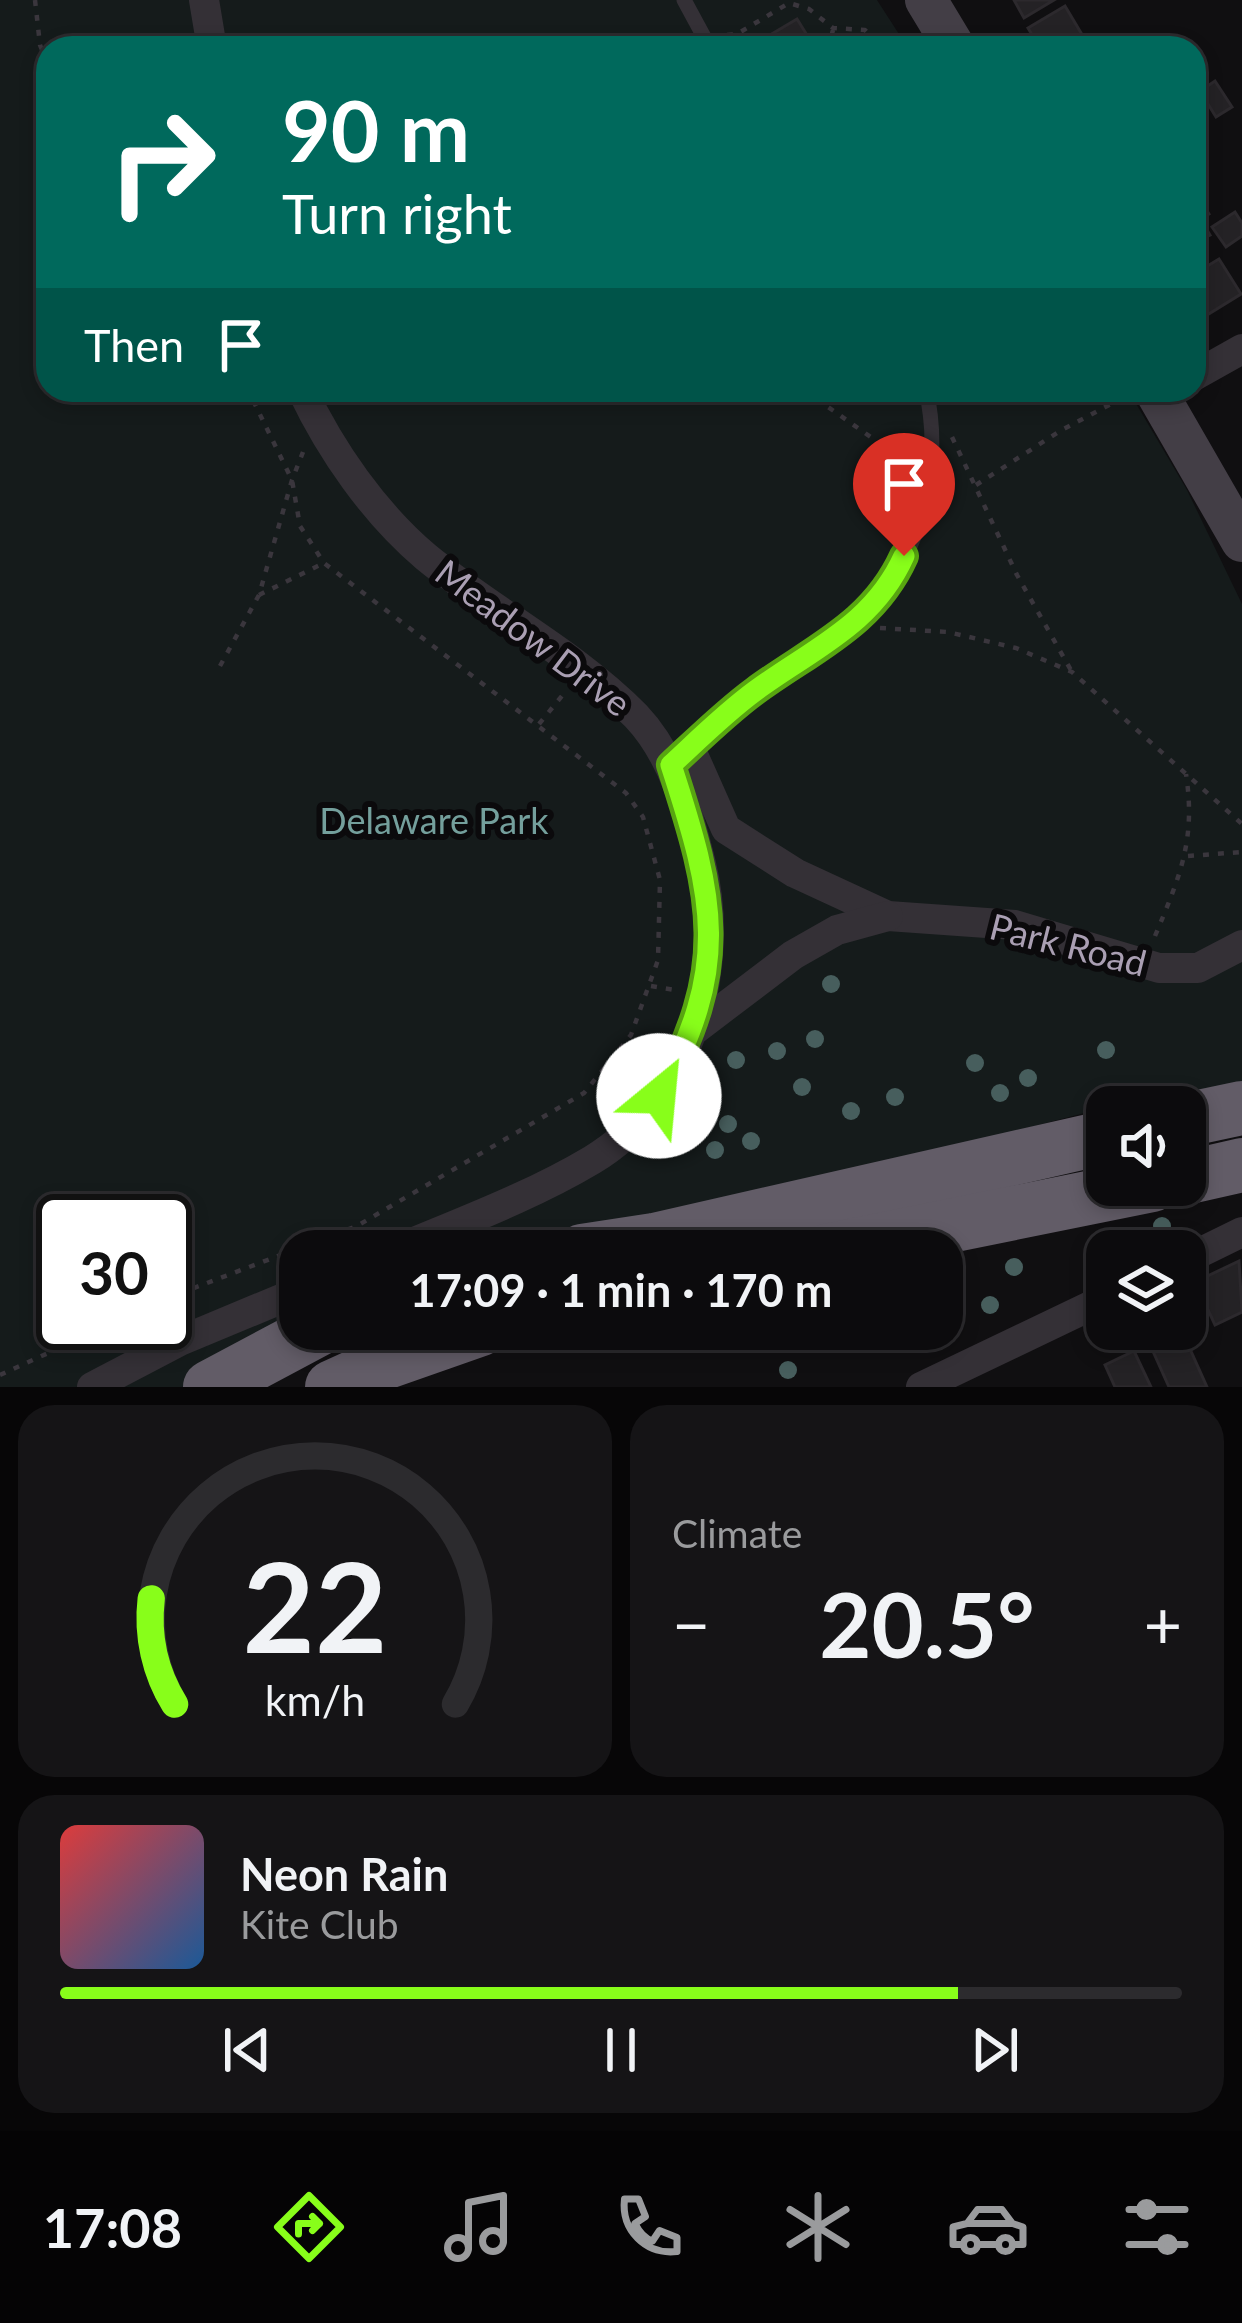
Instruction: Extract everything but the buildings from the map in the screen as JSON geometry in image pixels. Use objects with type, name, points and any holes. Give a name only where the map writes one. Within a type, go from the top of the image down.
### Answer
[{"type":"highway","points":[[1206,1116],[1242,1108]]},
{"type":"highway","points":[[697,1230],[1086,1142]]},
{"type":"highway","points":[[1206,1173],[1242,1165]]},
{"type":"highway","points":[[930,1230],[1086,1198]]},
{"type":"highway","points":[[210,1387],[280,1350]]},
{"type":"highway","points":[[332,1387],[421,1350]]},
{"type":"street","points":[[204,0],[210,36]]},
{"type":"street","points":[[926,0],[948,36]]},
{"type":"street","points":[[1206,367],[1242,349]]},
{"type":"street","name":"Meadow Drive","points":[[308,402],[379,508],[422,554],[583,669],[681,757],[707,891],[710,936],[702,995],[693,1030],[659,1096],[628,1132],[594,1159],[439,1230]]},
{"type":"street","points":[[1169,402],[1242,541]]},
{"type":"street","name":"Park Road","points":[[681,757],[726,829],[795,873],[889,916]]},
{"type":"street","name":"Park Road","points":[[693,1030],[793,956],[837,930],[889,916],[1015,925],[1159,968],[1198,968],[1242,945]]},
{"type":"street","points":[[1206,1250],[1242,1232]]},
{"type":"street","points":[[92,1387],[180,1341],[279,1300]]},
{"type":"street","points":[[941,1383],[1086,1309]]},
{"type":"lane","points":[[684,0],[709,36]]},
{"type":"lane","points":[[681,757],[752,693],[850,627],[890,587],[918,525],[930,481],[929,402]]},
{"type":"path","points":[[35,0],[39,36]]},
{"type":"path","points":[[737,36],[765,22],[777,4],[801,5],[833,28],[865,30],[871,36]]},
{"type":"path","points":[[831,36],[833,28]]},
{"type":"path","points":[[192,1289],[357,1226],[584,1093],[631,1035],[658,960],[660,880],[643,818],[626,793],[324,563],[300,526],[292,480],[254,402]]},
{"type":"path","points":[[821,402],[882,445],[924,504]]},
{"type":"path","points":[[976,485],[1060,431],[1130,402]]},
{"type":"path","points":[[220,666],[259,595],[292,480],[317,421]]},
{"type":"path","points":[[947,428],[1016,575],[1072,672]]},
{"type":"path","points":[[259,595],[324,563]]},
{"type":"path","points":[[850,627],[948,632],[1016,648],[1072,672],[1242,824]]},
{"type":"path","points":[[539,724],[583,669]]},
{"type":"path","points":[[1143,963],[1187,856],[1191,806],[1185,772]]},
{"type":"path","points":[[1187,856],[1242,852]]},
{"type":"path","points":[[0,1375],[55,1350]]},
{"type":"green space","name":"Delaware Park","points":[[0,0],[877,0],[900,36],[36,36],[36,402],[1135,402],[1187,490],[1242,604],[1242,1082],[1206,1089],[1086,1086],[1086,1113],[879,1167],[595,1230],[279,1230],[279,1337],[184,1387],[0,1387]]},
{"type":"route","points":[[659,1096],[693,1030],[710,936],[707,891],[671,765],[752,693],[850,627],[890,587],[904,556]]}]
